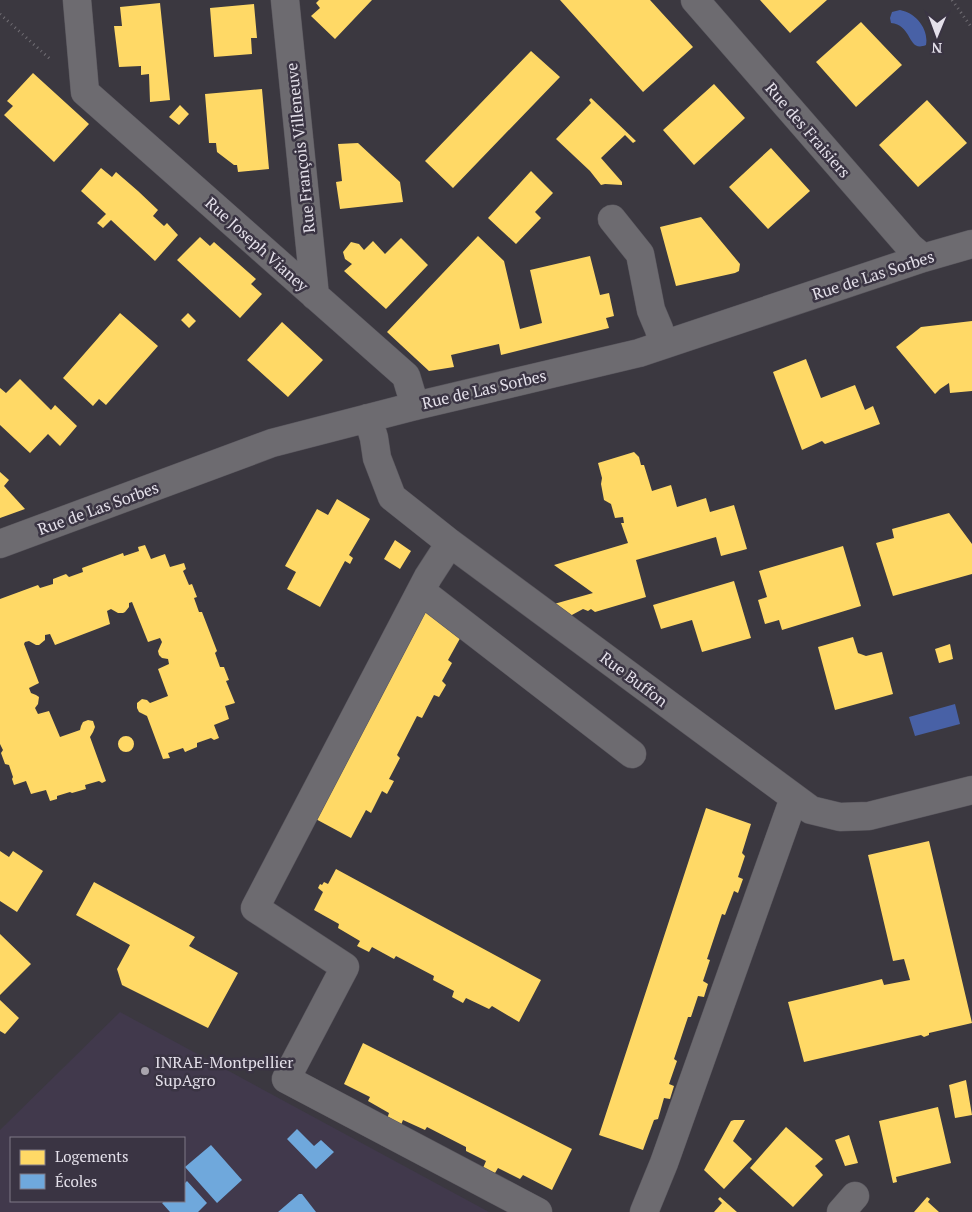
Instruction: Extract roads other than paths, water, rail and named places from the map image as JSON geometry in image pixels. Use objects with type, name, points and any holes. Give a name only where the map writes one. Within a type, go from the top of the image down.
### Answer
[{"type":"street","name":"Rue Joseph Vianey","points":[[77,0],[86,92],[406,376],[415,406]]},
{"type":"street","name":"Rue François Villeneuve","points":[[285,0],[314,296]]},
{"type":"street","name":"Rue des Fraisiers","points":[[695,0],[910,247],[923,258]]},
{"type":"street","points":[[612,219],[640,254],[651,310],[663,345]]},
{"type":"street","name":"Rue de Las Sorbes","points":[[0,544],[272,442],[639,353],[923,258],[972,244]]},
{"type":"street","name":"Rue Buffon","points":[[368,418],[377,458],[392,497],[450,543],[811,810],[840,818],[869,816],[972,790]]},
{"type":"street","points":[[450,543],[428,577],[255,908],[345,967],[286,1079],[538,1212]]},
{"type":"street","points":[[421,591],[632,754]]},
{"type":"street","points":[[644,1212],[664,1163],[794,798]]},
{"type":"water","points":[[900,10],[911,14],[920,23],[925,33],[926,45],[916,45],[903,28],[891,23],[892,12]]},
{"type":"water","points":[[955,704],[960,724],[915,736],[909,717]]},
{"type":"place","name":"INRAE-Montpellier SupAgro","points":[[145,1071]]}]
